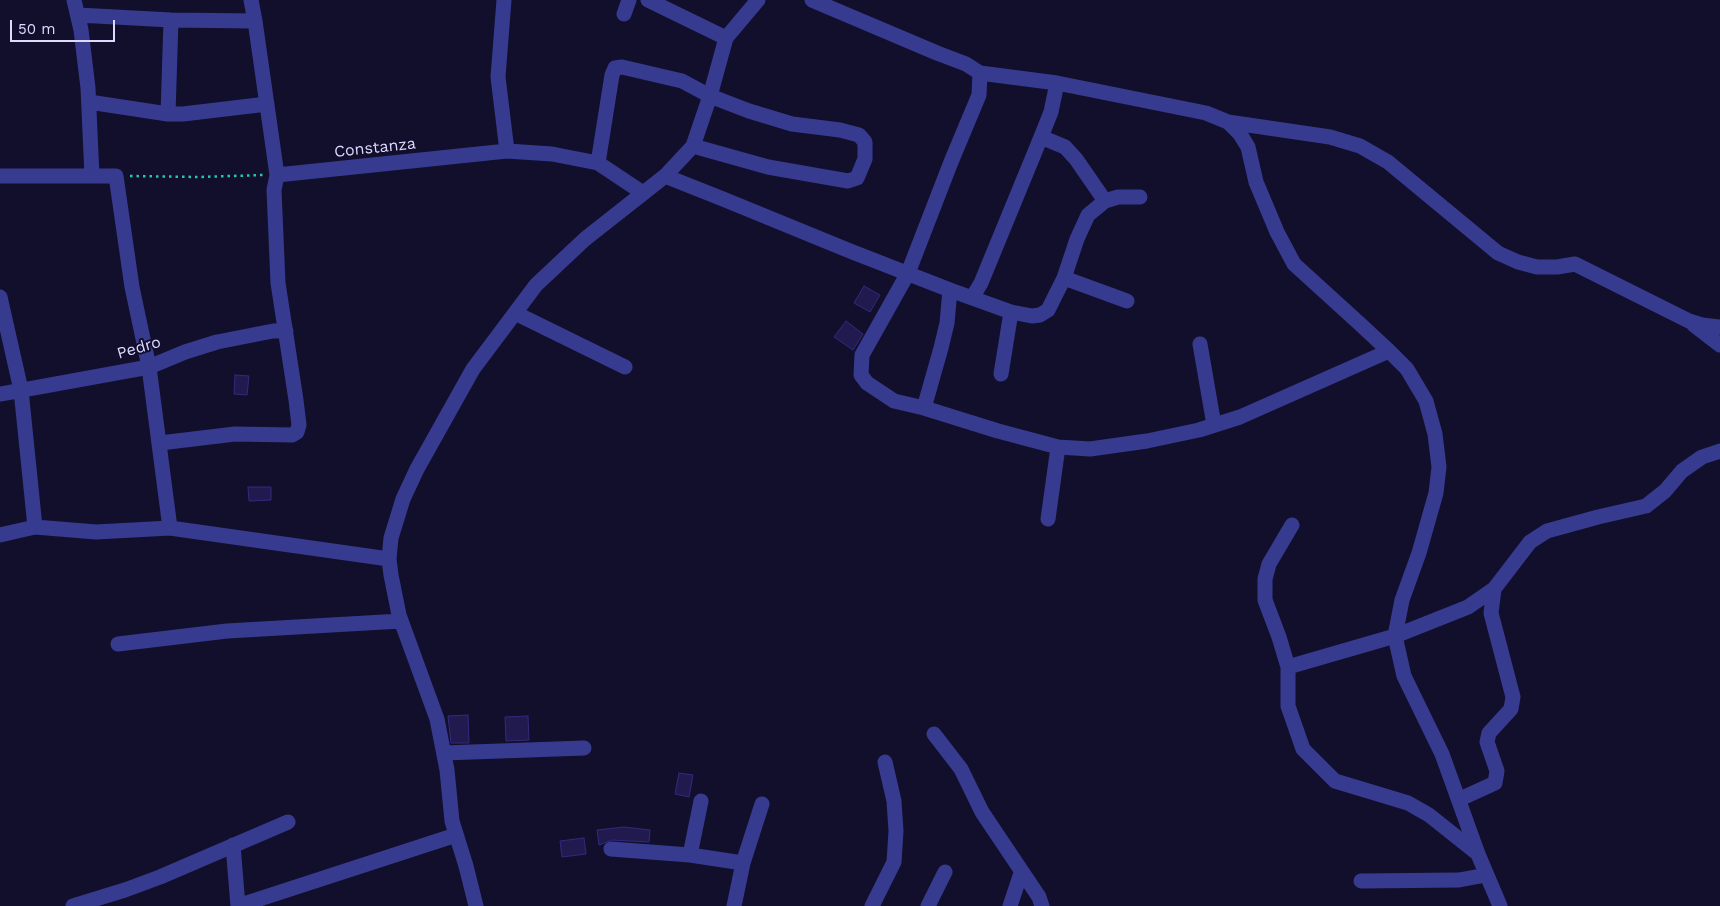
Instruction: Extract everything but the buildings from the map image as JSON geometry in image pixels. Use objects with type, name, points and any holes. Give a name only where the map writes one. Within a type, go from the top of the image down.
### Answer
[{"type":"street","points":[[74,0],[78,15],[88,88],[92,176]]},
{"type":"street","points":[[160,443],[235,434],[292,435],[297,432],[299,425],[278,283],[274,190],[276,175],[251,0]]},
{"type":"street","points":[[504,0],[498,77],[507,151]]},
{"type":"street","points":[[648,0],[726,38]]},
{"type":"street","points":[[476,906],[452,821],[447,770],[437,719],[401,621],[391,576],[389,558],[391,538],[403,499],[417,469],[473,369],[536,285],[585,239],[665,176],[693,146],[710,96],[726,38],[758,0]]},
{"type":"street","points":[[812,0],[966,64],[980,73],[1058,84],[1206,112],[1228,122],[1330,137],[1360,146],[1388,162],[1498,253],[1518,262],[1537,267],[1557,267],[1575,264],[1689,321],[1702,325],[1720,326]]},
{"type":"street","points":[[78,15],[171,20],[255,21]]},
{"type":"street","points":[[168,114],[171,20]]},
{"type":"street","points":[[598,163],[612,75],[615,68],[622,67],[682,81],[710,96],[749,111],[792,124],[840,130],[859,135],[865,142],[865,160],[856,178],[848,181],[768,167],[693,146]]},
{"type":"street","points":[[980,73],[979,95],[908,273],[862,355],[861,375],[867,383],[894,401],[1058,447],[1090,449],[1199,430],[1240,416],[1389,351]]},
{"type":"street","points":[[972,298],[981,283],[1041,137],[1051,112],[1058,84]]},
{"type":"street","points":[[89,102],[168,114],[183,114],[267,104]]},
{"type":"street","points":[[1228,122],[1240,134],[1248,147],[1256,182],[1277,232],[1294,264],[1407,369],[1426,401],[1439,467],[1436,493],[1419,553],[1402,600],[1394,636],[1404,676],[1442,754],[1460,799],[1486,875],[1500,906]]},
{"type":"street","points":[[1041,137],[1065,147],[1076,159],[1105,201]]},
{"type":"street","name":"Constanza","points":[[276,175],[507,151],[552,154],[598,163],[643,193]]},
{"type":"street","points":[[0,176],[116,176],[132,287],[149,367],[170,528]]},
{"type":"street","points":[[665,176],[950,290],[1011,312],[1032,316],[1040,315],[1048,310],[1064,278],[1077,239],[1088,215],[1105,201],[1118,196],[1140,197]]},
{"type":"street","points":[[1064,278],[1127,301]]},
{"type":"street","points":[[924,408],[934,379],[947,323],[950,290]]},
{"type":"street","points":[[0,297],[22,390],[35,527]]},
{"type":"street","points":[[1001,374],[1011,312]]},
{"type":"street","points":[[515,313],[625,367]]},
{"type":"street","points":[[1689,321],[1720,345]]},
{"type":"street","name":"Pedro","points":[[0,394],[149,367],[185,352],[217,342],[273,331],[286,331]]},
{"type":"street","points":[[1200,344],[1214,425]]},
{"type":"street","points":[[1048,519],[1058,447]]},
{"type":"street","points":[[1288,667],[1394,636],[1468,606],[1494,589],[1530,542],[1547,531],[1646,506],[1665,491],[1682,471],[1702,457],[1720,451]]},
{"type":"street","points":[[1292,525],[1269,564],[1265,579],[1265,600],[1280,637],[1288,667],[1288,706],[1303,749],[1335,781],[1408,803],[1428,815],[1478,854]]},
{"type":"street","points":[[0,535],[35,527],[96,532],[170,528],[389,558]]},
{"type":"street","points":[[1460,799],[1495,783],[1497,771],[1487,742],[1489,733],[1511,709],[1513,697],[1491,613],[1494,589]]},
{"type":"street","points":[[118,644],[226,631],[401,621]]},
{"type":"street","points":[[934,734],[961,769],[982,812],[1039,897],[1042,906]]},
{"type":"street","points":[[444,753],[584,748]]},
{"type":"street","points":[[872,906],[894,862],[896,831],[894,802],[885,762]]},
{"type":"street","points":[[690,855],[701,801]]},
{"type":"street","points":[[734,906],[742,863],[762,804]]},
{"type":"street","points":[[72,906],[160,877],[288,822]]},
{"type":"street","points":[[233,845],[238,906],[456,835]]},
{"type":"street","points":[[611,850],[690,855],[742,863]]},
{"type":"street","points":[[928,906],[945,872]]},
{"type":"street","points":[[1010,906],[1022,873]]},
{"type":"street","points":[[1361,881],[1459,880],[1486,875]]},
{"type":"path","points":[[116,176],[198,177],[276,175]]}]
